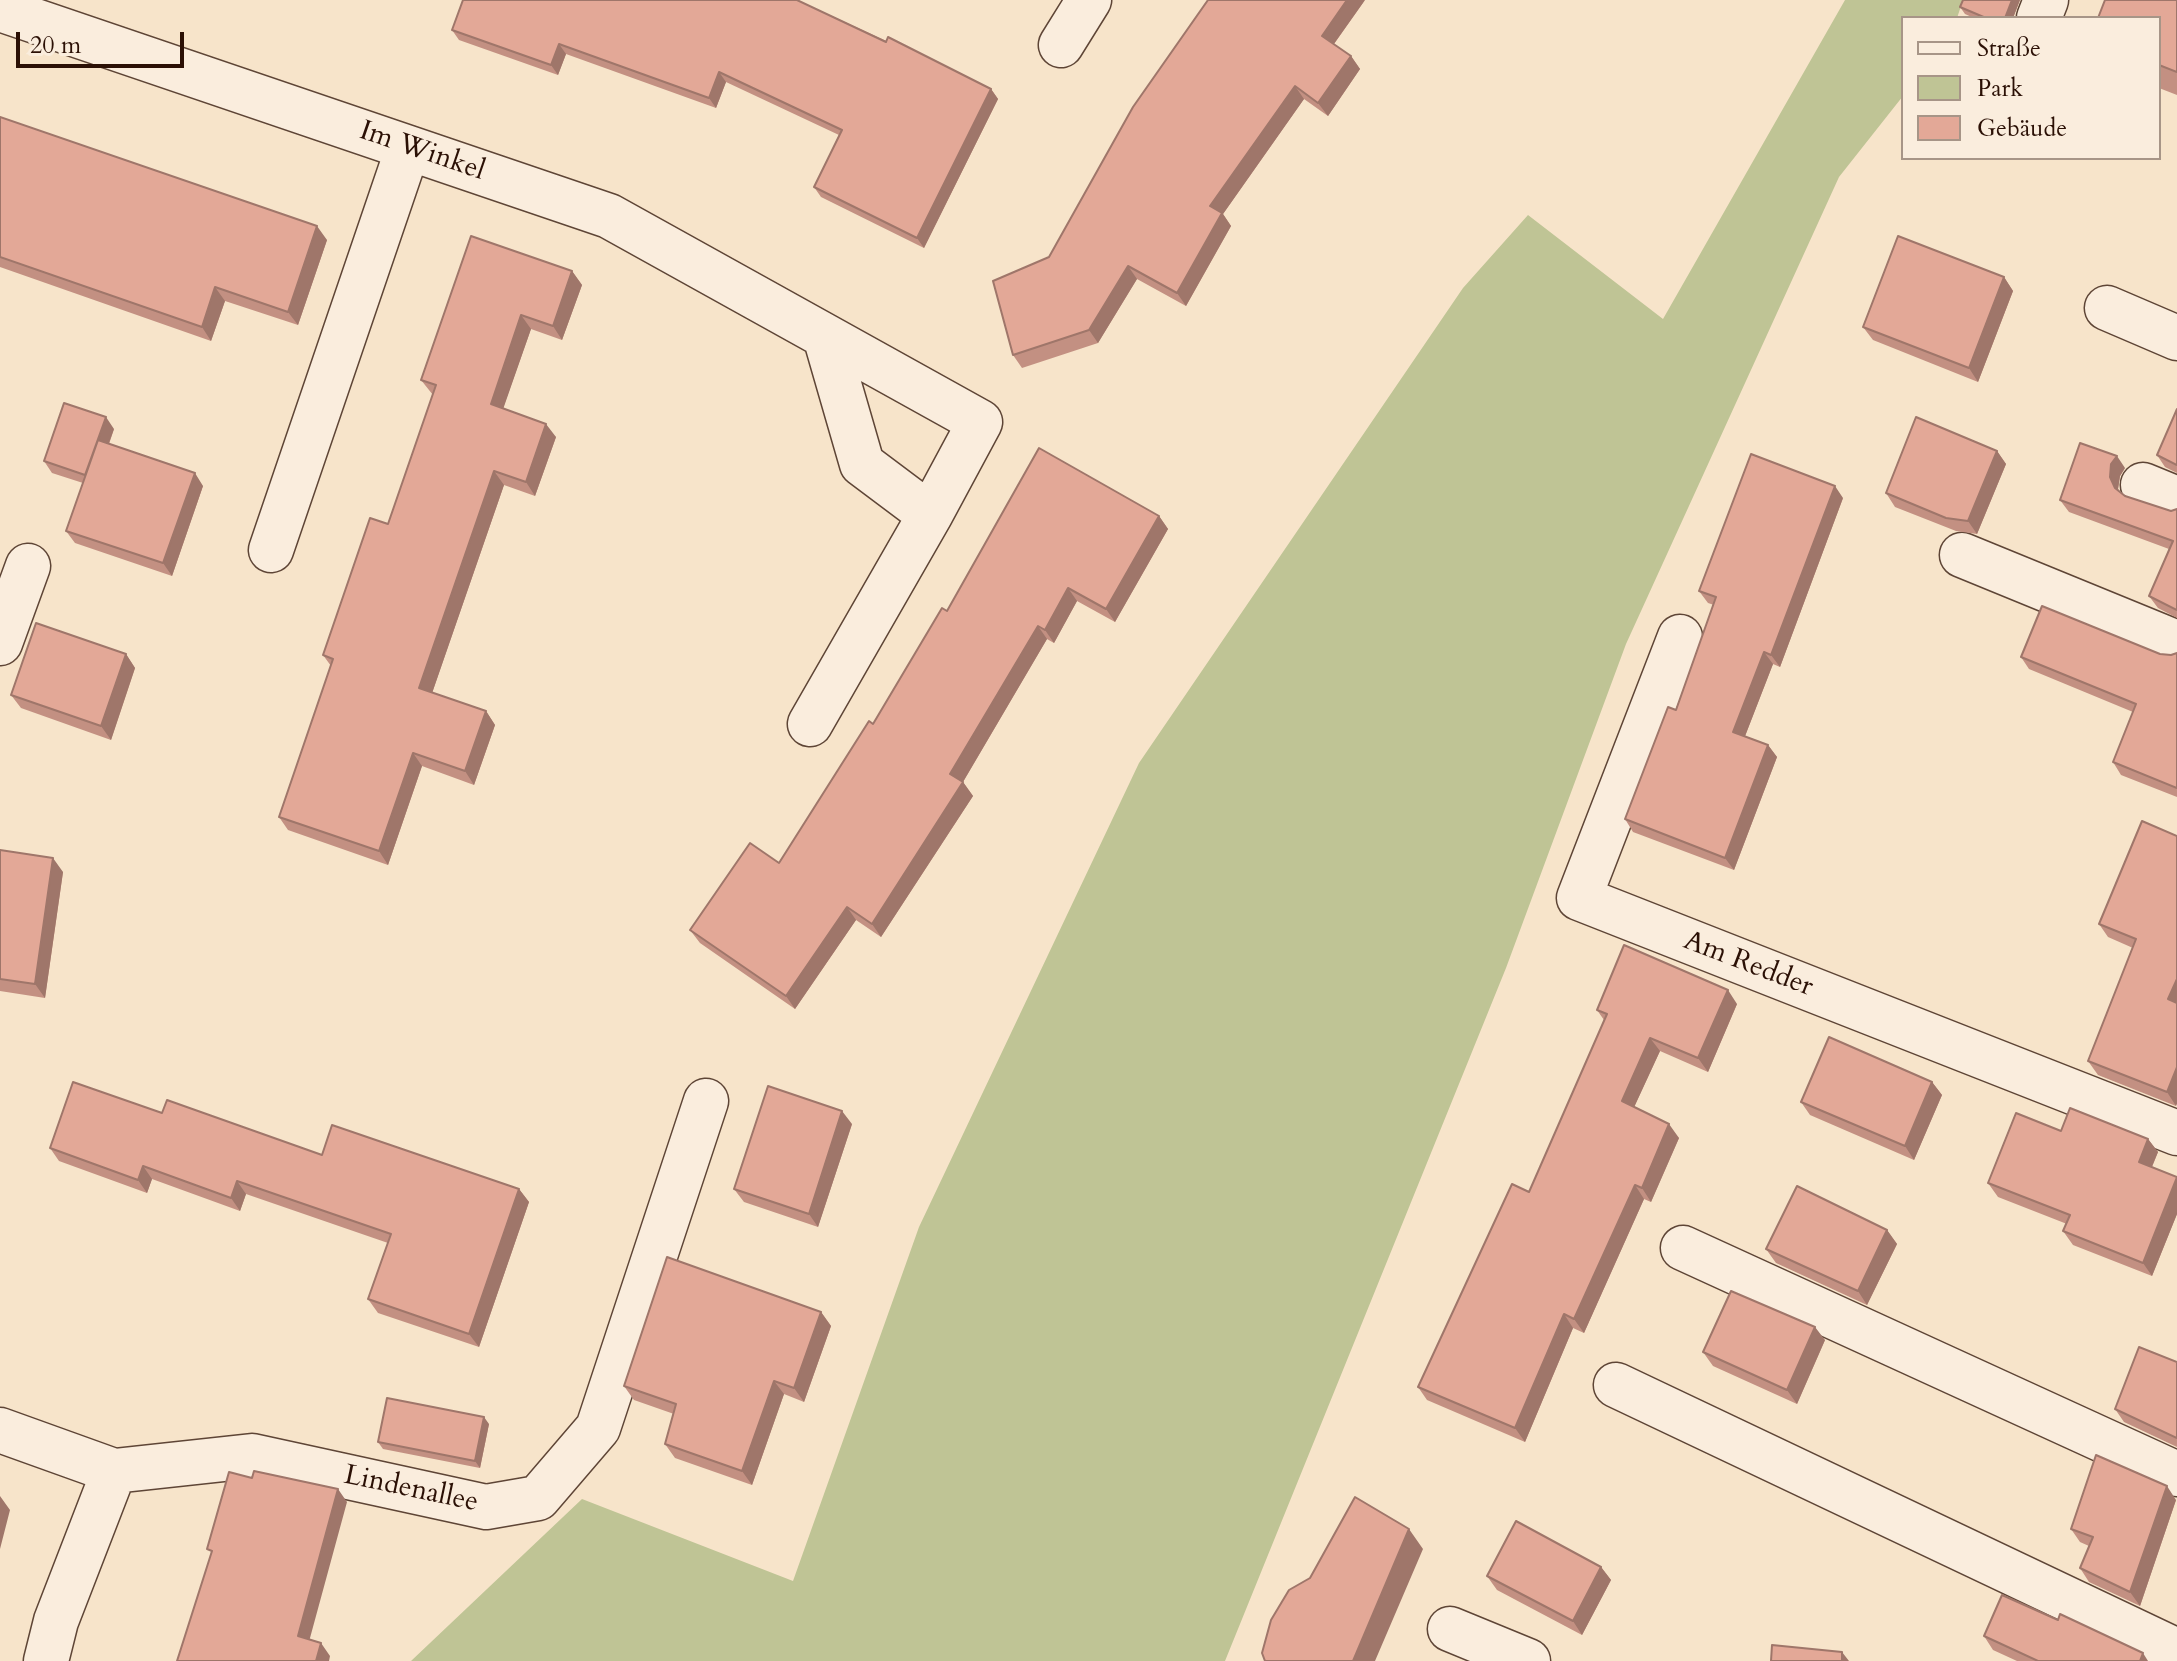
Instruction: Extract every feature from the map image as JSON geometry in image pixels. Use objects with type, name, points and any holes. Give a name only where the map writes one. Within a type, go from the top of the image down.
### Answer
[{"type":"street","points":[[1061,45],[1089,0]]},
{"type":"street","name":"Im Winkel","points":[[0,9],[609,216],[980,422],[930,515]]},
{"type":"street","points":[[271,550],[408,148]]},
{"type":"street","points":[[2107,308],[2177,338]]},
{"type":"street","points":[[810,724],[930,515],[862,464],[825,336]]},
{"type":"street","points":[[1962,555],[2177,643]]},
{"type":"street","points":[[0,643],[28,566]]},
{"type":"street","name":"Am Redder","points":[[1680,637],[1579,898],[2177,1133]]},
{"type":"street","name":"Lindenallee","points":[[0,1430],[114,1471],[252,1456],[486,1507],[538,1498],[598,1428],[706,1101]]},
{"type":"street","points":[[1683,1248],[2177,1474]]},
{"type":"street","points":[[1616,1385],[2177,1651]]},
{"type":"street","points":[[46,1661],[56,1621],[114,1471]]},
{"type":"street","points":[[1450,1629],[1528,1661]]},
{"type":"green space","points":[[1845,0],[1963,0],[1958,16],[1901,16],[1901,99],[1839,177],[1626,644],[1506,968],[1225,1661],[411,1661],[582,1499],[793,1581],[919,1227],[1139,763],[1463,288],[1528,215],[1663,319]]},
{"type":"building","points":[[463,0],[797,0],[886,42],[888,37],[991,89],[917,238],[814,187],[842,130],[719,72],[709,98],[559,44],[551,65],[452,30]]},
{"type":"building","points":[[1208,0],[1347,0],[1322,36],[1351,56],[1318,103],[1295,86],[1210,206],[1222,213],[1177,293],[1128,266],[1089,330],[1013,355],[993,281],[1049,257],[1133,107]]},
{"type":"building","points":[[1963,0],[2012,0],[2006,16],[1981,16],[1960,7]]},
{"type":"building","points":[[2105,0],[2177,0],[2177,72],[2161,66],[2161,16],[2099,16]]},
{"type":"building","points":[[0,117],[317,226],[288,312],[215,287],[202,327],[0,257]]},
{"type":"building","points":[[471,236],[572,271],[553,326],[521,315],[491,404],[546,424],[526,482],[494,471],[419,688],[486,711],[465,771],[413,753],[379,851],[279,817],[333,659],[323,655],[370,518],[388,524],[436,385],[421,380]]},
{"type":"building","points":[[1898,236],[2004,277],[1969,368],[1863,327]]},
{"type":"building","points":[[64,403],[106,417],[85,475],[44,461]]},
{"type":"building","points":[[2177,409],[2177,465],[2157,455]]},
{"type":"building","points":[[1916,417],[1997,451],[1968,521],[1946,518],[1886,493]]},
{"type":"building","points":[[98,440],[195,473],[163,563],[66,531]]},
{"type":"building","points":[[2080,443],[2117,456],[2111,464],[2110,477],[2115,488],[2125,496],[2171,511],[2177,509],[2177,610],[2149,596],[2173,541],[2060,500]]},
{"type":"building","points":[[1039,448],[1159,516],[1106,609],[1068,588],[1045,630],[1038,626],[950,774],[963,782],[872,924],[847,907],[786,996],[690,930],[750,843],[779,863],[869,721],[873,724],[942,608],[947,611]]},
{"type":"building","points":[[1751,454],[1835,486],[1771,655],[1764,652],[1733,732],[1768,745],[1725,858],[1625,819],[1668,707],[1676,710],[1716,597],[1699,591]]},
{"type":"building","points":[[2042,606],[2160,654],[2177,653],[2177,788],[2113,762],[2136,704],[2021,657]]},
{"type":"building","points":[[36,623],[126,654],[101,726],[11,695]]},
{"type":"building","points":[[2142,821],[2177,836],[2177,979],[2168,999],[2177,1003],[2177,1067],[2167,1092],[2088,1061],[2136,939],[2099,924]]},
{"type":"building","points":[[0,850],[53,858],[35,984],[0,979]]},
{"type":"building","points":[[1624,945],[1728,990],[1698,1058],[1650,1038],[1622,1101],[1669,1124],[1642,1188],[1635,1185],[1574,1319],[1564,1314],[1515,1428],[1418,1387],[1512,1184],[1529,1192],[1607,1014],[1597,1010]]},
{"type":"building","points":[[1829,1037],[1932,1082],[1905,1146],[1801,1102]]},
{"type":"building","points":[[73,1082],[162,1113],[167,1100],[322,1155],[332,1125],[519,1189],[469,1334],[368,1299],[391,1234],[237,1181],[231,1198],[143,1166],[138,1180],[50,1148]]},
{"type":"building","points":[[768,1086],[842,1111],[809,1214],[734,1189]]},
{"type":"building","points":[[2070,1108],[2148,1139],[2139,1162],[2177,1177],[2143,1263],[2063,1231],[2070,1215],[1988,1183],[2016,1113],[2061,1131]]},
{"type":"building","points":[[1797,1186],[1887,1230],[1858,1291],[1766,1249]]},
{"type":"building","points":[[667,1257],[821,1312],[794,1388],[774,1381],[742,1471],[665,1444],[676,1404],[624,1386]]},
{"type":"building","points":[[1731,1291],[1815,1327],[1787,1390],[1703,1352]]},
{"type":"building","points":[[2139,1347],[2177,1362],[2177,1438],[2115,1409]]},
{"type":"building","points":[[387,1398],[484,1417],[475,1461],[378,1442]]},
{"type":"building","points":[[2096,1455],[2167,1486],[2130,1592],[2080,1568],[2093,1537],[2071,1529]]},
{"type":"building","points":[[254,1471],[338,1489],[298,1636],[321,1643],[316,1661],[177,1661],[212,1551],[207,1549],[229,1472],[252,1478]]},
{"type":"building","points":[[1355,1497],[1409,1529],[1353,1661],[1265,1661],[1262,1653],[1271,1620],[1289,1590],[1310,1578]]},
{"type":"building","points":[[1516,1521],[1601,1567],[1573,1621],[1487,1576]]},
{"type":"building","points":[[2002,1595],[2058,1620],[2060,1614],[2143,1653],[2140,1661],[2038,1661],[1984,1636]]},
{"type":"building","points":[[1772,1645],[1842,1652],[1842,1661],[1771,1661]]}]
